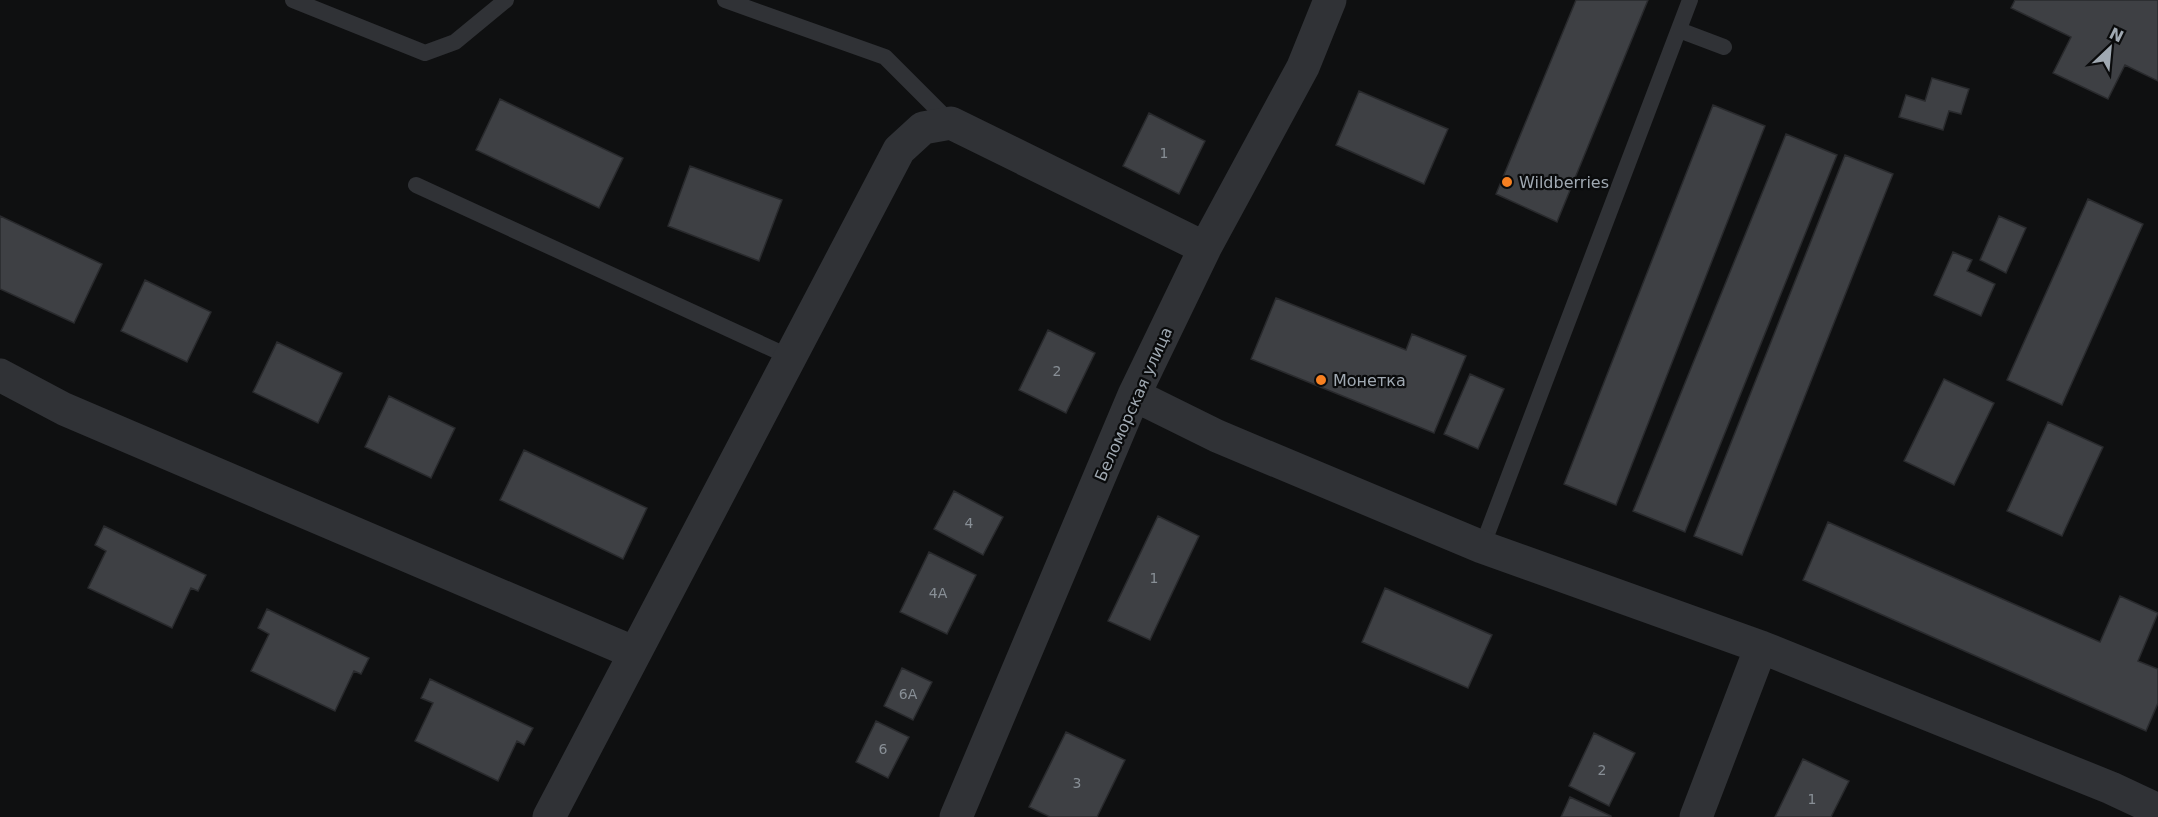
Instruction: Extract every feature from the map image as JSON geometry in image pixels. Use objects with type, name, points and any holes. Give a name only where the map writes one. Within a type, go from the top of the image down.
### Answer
[{"type":"street","name":"Беломорская улица","points":[[956,817],[1134,395],[1206,248],[1303,67],[1330,0]]},
{"type":"street","points":[[549,817],[792,358],[899,150],[923,128],[951,123],[1206,248]]},
{"type":"street","points":[[0,375],[64,409],[635,653]]},
{"type":"street","points":[[1134,395],[1217,436],[1482,547],[1761,647],[2111,788],[2158,810]]},
{"type":"street","points":[[1696,817],[1761,647]]},
{"type":"lane","points":[[293,0],[425,53],[454,42],[506,0]]},
{"type":"lane","points":[[725,0],[885,57],[951,123]]},
{"type":"lane","points":[[1482,547],[1690,0]]},
{"type":"lane","points":[[1679,30],[1724,47]]},
{"type":"lane","points":[[416,185],[792,358]]},
{"type":"building","points":[[1576,0],[1648,0],[1557,222],[1496,194]]},
{"type":"building","points":[[2015,0],[2158,0],[2158,81],[2125,65],[2108,99],[2053,73],[2071,37],[2011,8]]},
{"type":"building","points":[[1932,78],[1969,89],[1961,114],[1949,111],[1943,130],[1899,117],[1906,95],[1925,101]]},
{"type":"building","points":[[1359,91],[1448,129],[1424,184],[1336,145]]},
{"type":"building","points":[[500,99],[623,158],[599,208],[476,150]]},
{"type":"building","points":[[1713,105],[1765,126],[1616,505],[1564,484]]},
{"type":"building","points":[[1149,113],[1205,141],[1179,194],[1123,166]]},
{"type":"building","points":[[1786,134],[1837,155],[1685,532],[1633,511]]},
{"type":"building","points":[[1845,155],[1893,174],[1742,555],[1694,536]]},
{"type":"building","points":[[690,166],[782,200],[759,261],[668,226]]},
{"type":"building","points":[[2088,199],[2143,224],[2062,405],[2007,380]]},
{"type":"building","points":[[0,216],[102,264],[74,323],[0,289]]},
{"type":"building","points":[[1999,216],[2026,228],[2006,273],[1980,260]]},
{"type":"building","points":[[1953,252],[1972,260],[1967,271],[1995,284],[1981,316],[1934,295]]},
{"type":"building","points":[[145,280],[211,312],[187,362],[121,331]]},
{"type":"building","points":[[1276,298],[1406,350],[1412,334],[1466,356],[1434,433],[1251,359]]},
{"type":"building","points":[[1048,330],[1095,353],[1066,413],[1019,390]]},
{"type":"building","points":[[277,342],[342,373],[318,423],[253,392]]},
{"type":"building","points":[[1470,374],[1504,389],[1478,449],[1444,434]]},
{"type":"building","points":[[1944,379],[1994,403],[1954,485],[1904,461]]},
{"type":"building","points":[[389,396],[455,428],[431,478],[365,447]]},
{"type":"building","points":[[2048,422],[2103,447],[2062,536],[2007,511]]},
{"type":"building","points":[[524,450],[647,508],[623,559],[500,500]]},
{"type":"building","points":[[954,491],[1003,517],[983,555],[934,529]]},
{"type":"building","points":[[1158,516],[1199,536],[1150,640],[1108,621]]},
{"type":"building","points":[[1828,522],[2100,642],[2120,596],[2158,613],[2138,661],[2158,669],[2158,703],[2146,731],[1803,580]]},
{"type":"building","points":[[104,526],[206,575],[198,591],[191,588],[172,628],[88,588],[106,551],[95,545]]},
{"type":"building","points":[[929,552],[976,575],[947,634],[900,612]]},
{"type":"building","points":[[1385,588],[1492,635],[1468,688],[1362,642]]},
{"type":"building","points":[[267,609],[369,658],[361,674],[354,671],[335,711],[251,671],[269,634],[258,628]]},
{"type":"building","points":[[902,668],[932,682],[913,720],[884,706]]},
{"type":"building","points":[[430,679],[533,728],[524,745],[517,741],[498,781],[415,741],[433,703],[421,698]]},
{"type":"building","points":[[876,721],[909,737],[888,778],[856,762]]},
{"type":"building","points":[[1066,732],[1125,760],[1097,817],[1050,817],[1029,807]]},
{"type":"building","points":[[1594,733],[1635,753],[1609,806],[1569,786]]},
{"type":"building","points":[[1803,759],[1849,781],[1831,817],[1775,817]]},
{"type":"building","points":[[1570,797],[1611,816],[1611,817],[1561,817]]},
{"type":"place","name":"Wildberries","points":[[1507,182]]},
{"type":"place","name":"Монетка","points":[[1321,380]]}]
